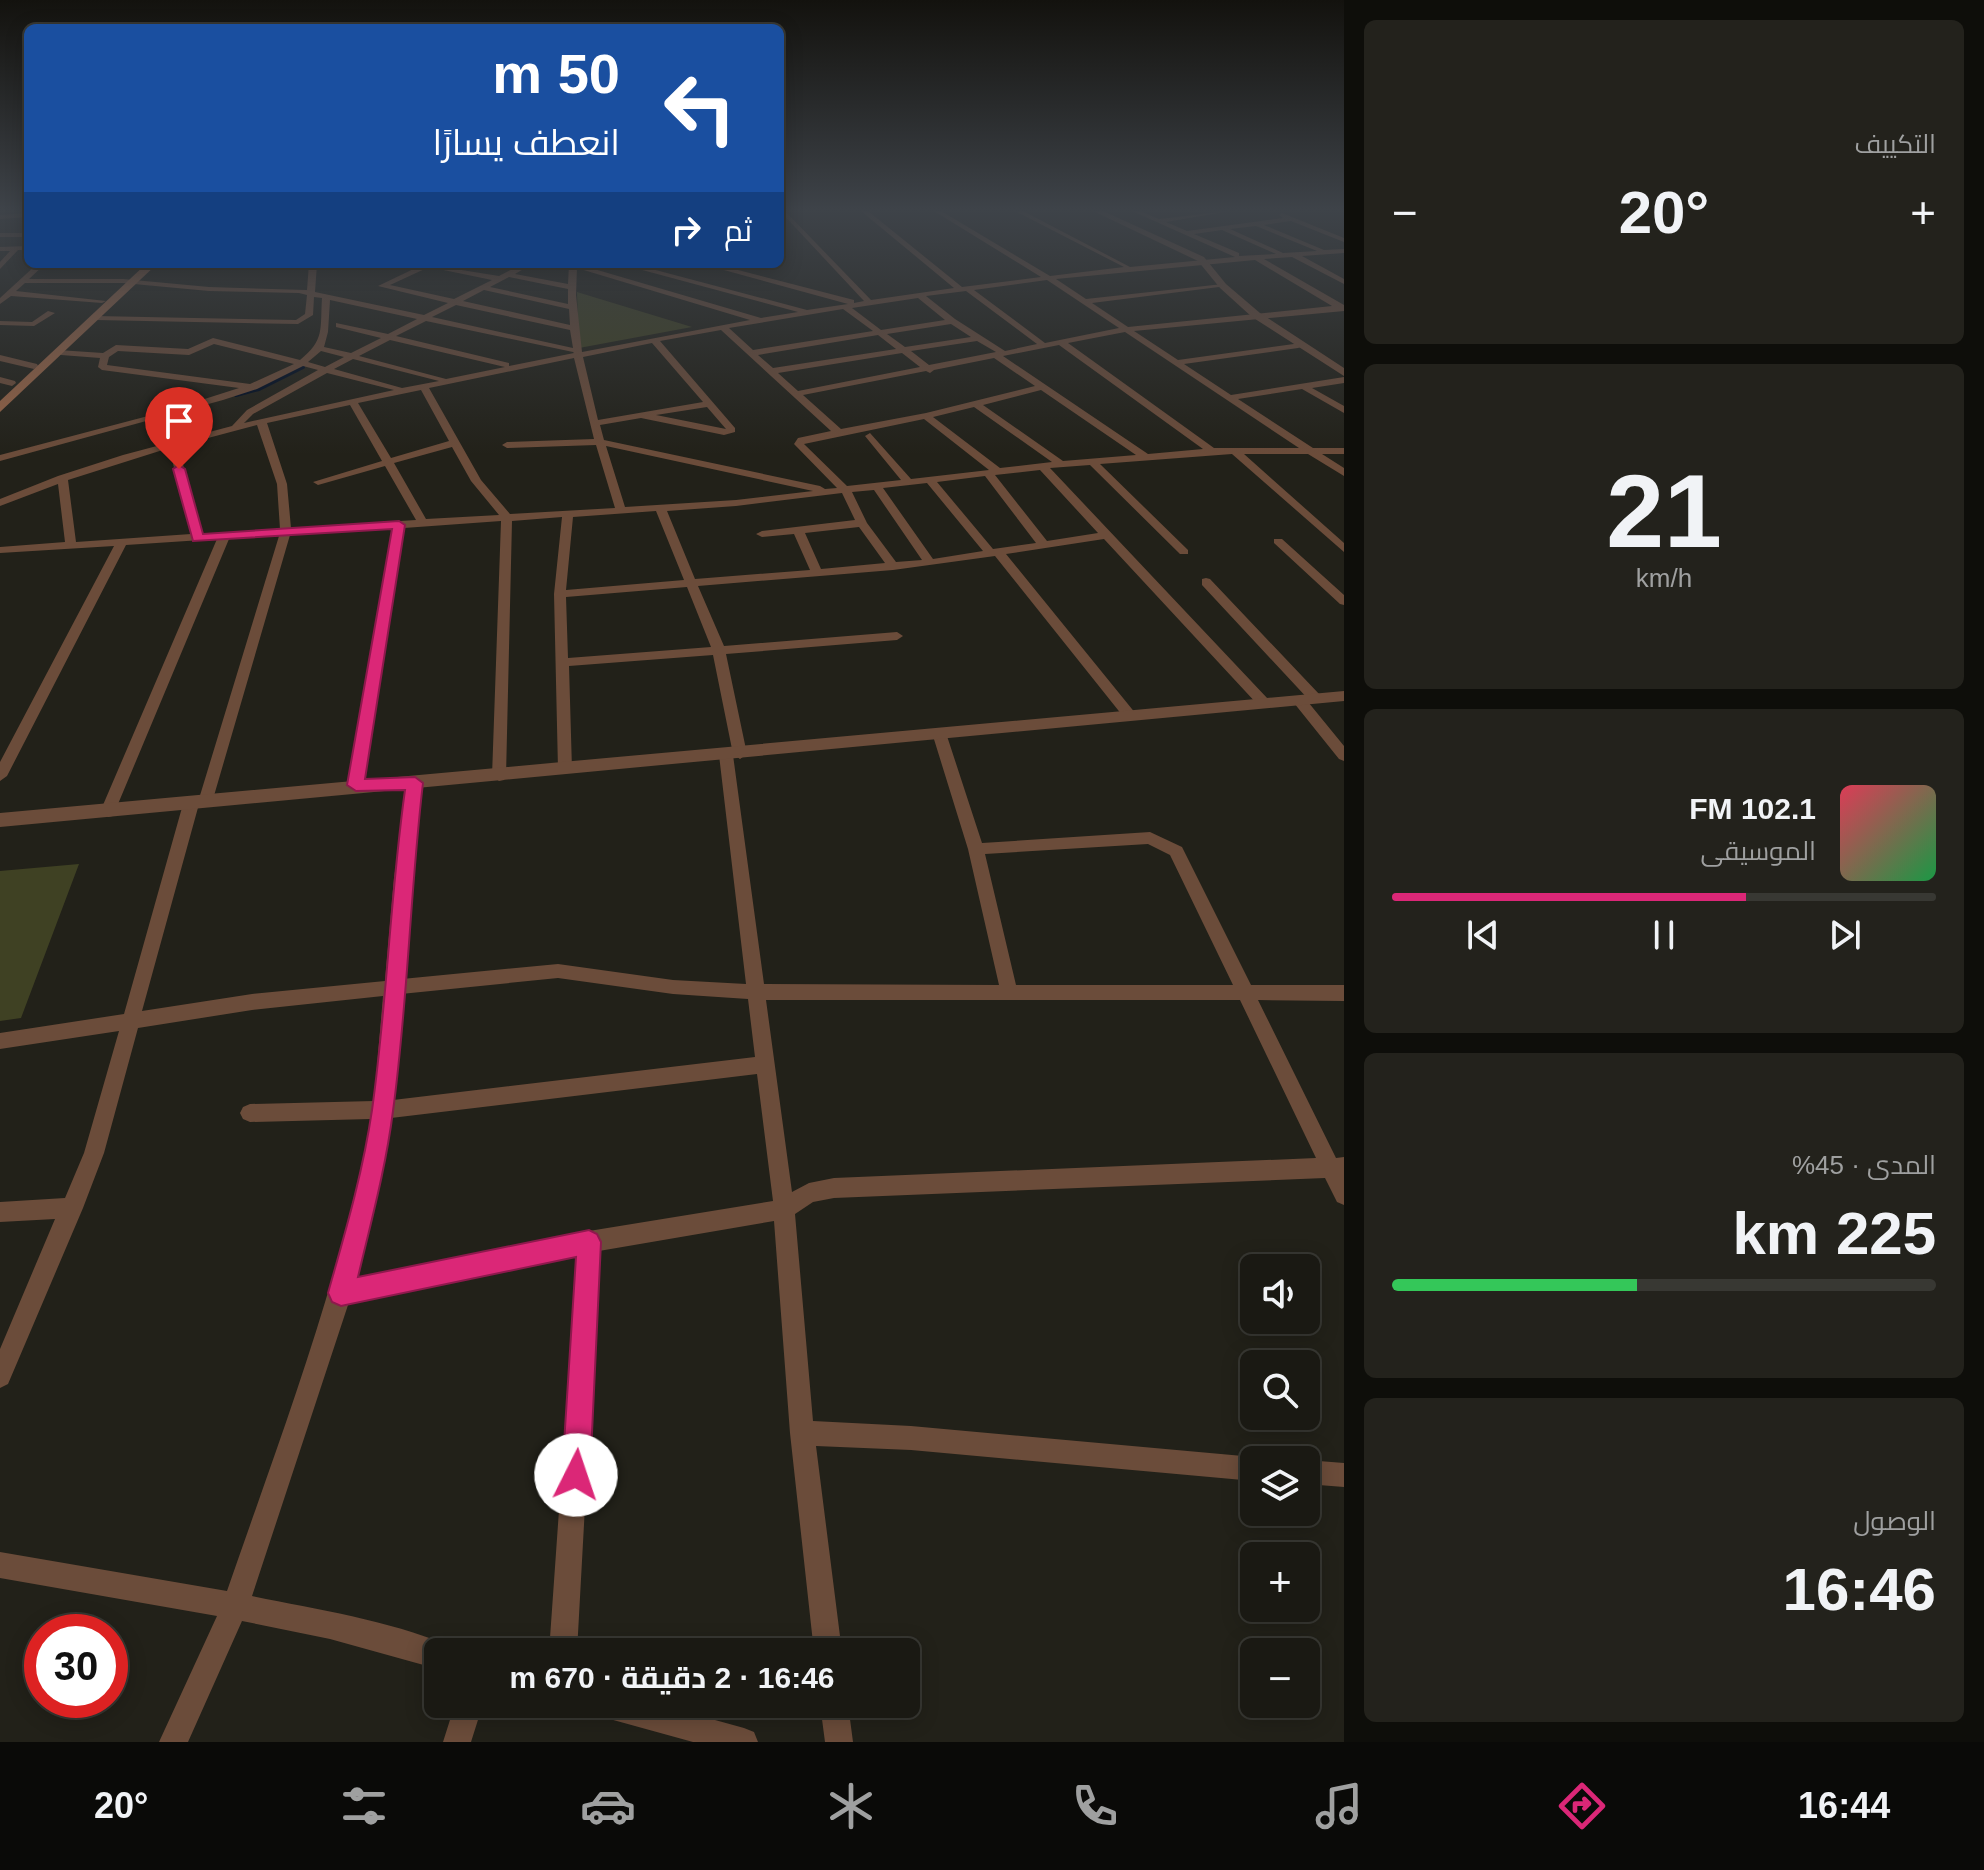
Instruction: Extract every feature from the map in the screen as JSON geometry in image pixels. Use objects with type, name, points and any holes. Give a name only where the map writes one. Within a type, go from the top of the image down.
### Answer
[{"type":"main road","points":[[0,396],[6,382],[34,366],[114,292]]},
{"type":"main road","points":[[0,408],[96,318],[119,292]]},
{"type":"street","points":[[96,318],[298,322],[309,315],[312,292]]},
{"type":"street","points":[[313,292],[578,352]]},
{"type":"street","points":[[400,292],[574,328]]},
{"type":"street","points":[[233,428],[253,410],[475,292]]},
{"type":"street","points":[[503,292],[570,307]]},
{"type":"street","points":[[570,292],[578,352],[621,511]]},
{"type":"street","points":[[664,292],[763,321]]},
{"type":"street","points":[[673,295],[679,292]]},
{"type":"street","points":[[734,292],[809,312]]},
{"type":"street","points":[[815,292],[857,304]]},
{"type":"street","points":[[860,292],[869,302]]},
{"type":"street","points":[[0,503],[62,478],[233,428],[445,379],[516,368],[578,352],[939,292]]},
{"type":"street","points":[[968,292],[1043,345]]},
{"type":"street","points":[[1070,292],[1344,473]]},
{"type":"street","points":[[1085,302],[1169,292]]},
{"type":"street","points":[[1230,292],[1298,345],[1344,373]]},
{"type":"street","points":[[1316,292],[1343,308]]},
{"type":"street","points":[[8,293],[50,299],[102,301]]},
{"type":"street","points":[[920,295],[1040,388],[1146,457]]},
{"type":"street","points":[[0,458],[254,387],[306,362],[319,348],[326,296]]},
{"type":"street","points":[[844,306],[930,370]]},
{"type":"street","points":[[795,394],[1129,329],[1343,308]]},
{"type":"street","points":[[0,323],[34,324],[51,313]]},
{"type":"street","points":[[785,317],[796,325]]},
{"type":"street","points":[[752,353],[952,321]]},
{"type":"street","points":[[339,325],[516,368]]},
{"type":"street","points":[[724,328],[839,433]]},
{"type":"street","points":[[808,334],[820,342]]},
{"type":"street","points":[[772,371],[979,338]]},
{"type":"street","points":[[640,415],[724,432],[732,430],[654,340]]},
{"type":"street","points":[[254,387],[102,367],[105,356],[116,348],[197,351],[213,341],[306,362],[401,389]]},
{"type":"street","points":[[1060,342],[1212,451]]},
{"type":"street","points":[[1179,362],[1298,345]]},
{"type":"street","points":[[319,348],[445,379]]},
{"type":"street","points":[[61,352],[105,356]]},
{"type":"street","points":[[0,358],[34,366]]},
{"type":"street","points":[[1233,397],[1344,380]]},
{"type":"street","points":[[423,385],[476,481],[507,518],[499,776]]},
{"type":"street","points":[[1305,387],[1344,410]]},
{"type":"street","points":[[893,567],[840,491],[799,444],[801,440],[926,416],[1040,388]]},
{"type":"street","points":[[352,400],[423,523]]},
{"type":"street","points":[[974,403],[1061,464]]},
{"type":"street","points":[[595,423],[708,404]]},
{"type":"street","points":[[926,416],[993,473],[1044,545]]},
{"type":"street","points":[[0,1376],[73,1208],[110,1103],[130,1022],[286,530],[282,484],[261,421]]},
{"type":"street","points":[[870,436],[909,483]]},
{"type":"street","points":[[507,445],[601,442],[840,491]]},
{"type":"street","points":[[318,482],[454,443]]},
{"type":"street","points":[[173,445],[198,538]]},
{"type":"street","points":[[1,551],[660,508],[877,487],[1061,464],[1212,451],[1344,451]]},
{"type":"street","points":[[1235,451],[1344,549]]},
{"type":"street","points":[[1092,461],[1184,552]]},
{"type":"street","points":[[1043,467],[1263,702]]},
{"type":"street","points":[[62,478],[71,546]]},
{"type":"street","points":[[931,481],[1131,717]]},
{"type":"street","points":[[877,487],[930,563]]},
{"type":"street","points":[[660,508],[694,582],[719,650],[733,754],[755,992],[784,1209],[802,1433],[826,1638]]},
{"type":"street","points":[[565,769],[560,594],[568,515]]},
{"type":"street","points":[[762,534],[862,523]]},
{"type":"street","points":[[356,785],[399,525]]},
{"type":"street","points":[[798,530],[817,573]]},
{"type":"street","points":[[560,594],[930,563],[1105,535]]},
{"type":"street","points":[[108,812],[224,537]]},
{"type":"street","points":[[1278,541],[1344,601]]},
{"type":"street","points":[[0,776],[121,544]]},
{"type":"street","points":[[1206,582],[1307,699],[1344,756]]},
{"type":"street","points":[[560,663],[897,636]]},
{"type":"street","points":[[0,820],[108,812],[356,785],[499,776],[940,736],[1344,696]]},
{"type":"street","points":[[940,736],[976,849],[1009,992]]},
{"type":"street","points":[[173,1742],[235,1606],[341,1293],[368,1190],[383,1110],[402,878],[415,783]]},
{"type":"street","points":[[976,849],[1150,838],[1176,851],[1337,1167],[1344,1195]]},
{"type":"street","points":[[0,1041],[252,1002],[558,971],[673,987],[755,992],[1344,993]]},
{"type":"street","points":[[250,1113],[383,1110],[766,1064]]},
{"type":"street","points":[[341,1293],[589,1242],[784,1209],[809,1193],[834,1188],[1337,1167]]},
{"type":"street","points":[[0,1212],[73,1208]]},
{"type":"street","points":[[564,1638],[589,1242]]},
{"type":"street","points":[[802,1433],[911,1438],[1240,1468]]},
{"type":"street","points":[[1320,1473],[1344,1475]]},
{"type":"street","points":[[0,1565],[235,1606],[378,1636],[424,1651]]},
{"type":"street","points":[[457,1742],[465,1718]]},
{"type":"street","points":[[638,1718],[673,1733],[744,1742]]},
{"type":"street","points":[[836,1718],[839,1742]]},
{"type":"green space","points":[[577,292],[692,327],[579,348]]},
{"type":"green space","points":[[79,864],[21,1018],[0,1021],[0,871]]},
{"type":"waterway","points":[[236,395],[259,389],[303,367]]},
{"type":"route","points":[[179,469],[198,538],[399,525],[356,785],[415,783],[402,878],[383,1110],[368,1190],[341,1293],[589,1242],[576,1475]]}]
